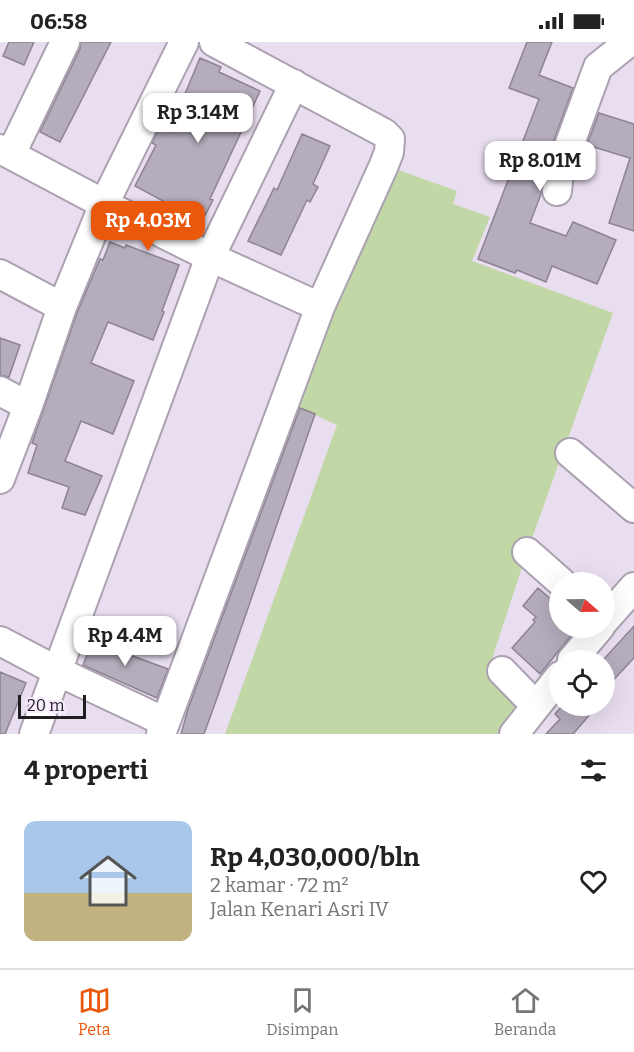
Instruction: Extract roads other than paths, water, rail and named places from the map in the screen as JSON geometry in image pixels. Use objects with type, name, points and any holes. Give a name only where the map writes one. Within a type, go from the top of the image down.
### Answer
[{"type":"street","points":[[65,42],[6,151],[104,204],[210,257],[320,307]]},
{"type":"street","points":[[0,479],[62,307],[104,204],[184,42]]},
{"type":"street","points":[[0,641],[163,728],[320,307],[387,158],[390,140],[384,133],[214,42]]},
{"type":"street","points":[[557,191],[559,173],[593,77],[598,67],[629,42]]},
{"type":"street","points":[[34,734],[210,257],[294,84]]},
{"type":"street","points":[[0,274],[62,307]]},
{"type":"street","points":[[0,391],[28,406]]},
{"type":"street","points":[[570,453],[634,508]]},
{"type":"street","points":[[527,552],[550,572]]},
{"type":"street","points":[[615,609],[634,587]]},
{"type":"street","points":[[580,650],[591,638]]},
{"type":"street","points":[[502,671],[535,705]]},
{"type":"street","points":[[514,734],[549,688]]}]
